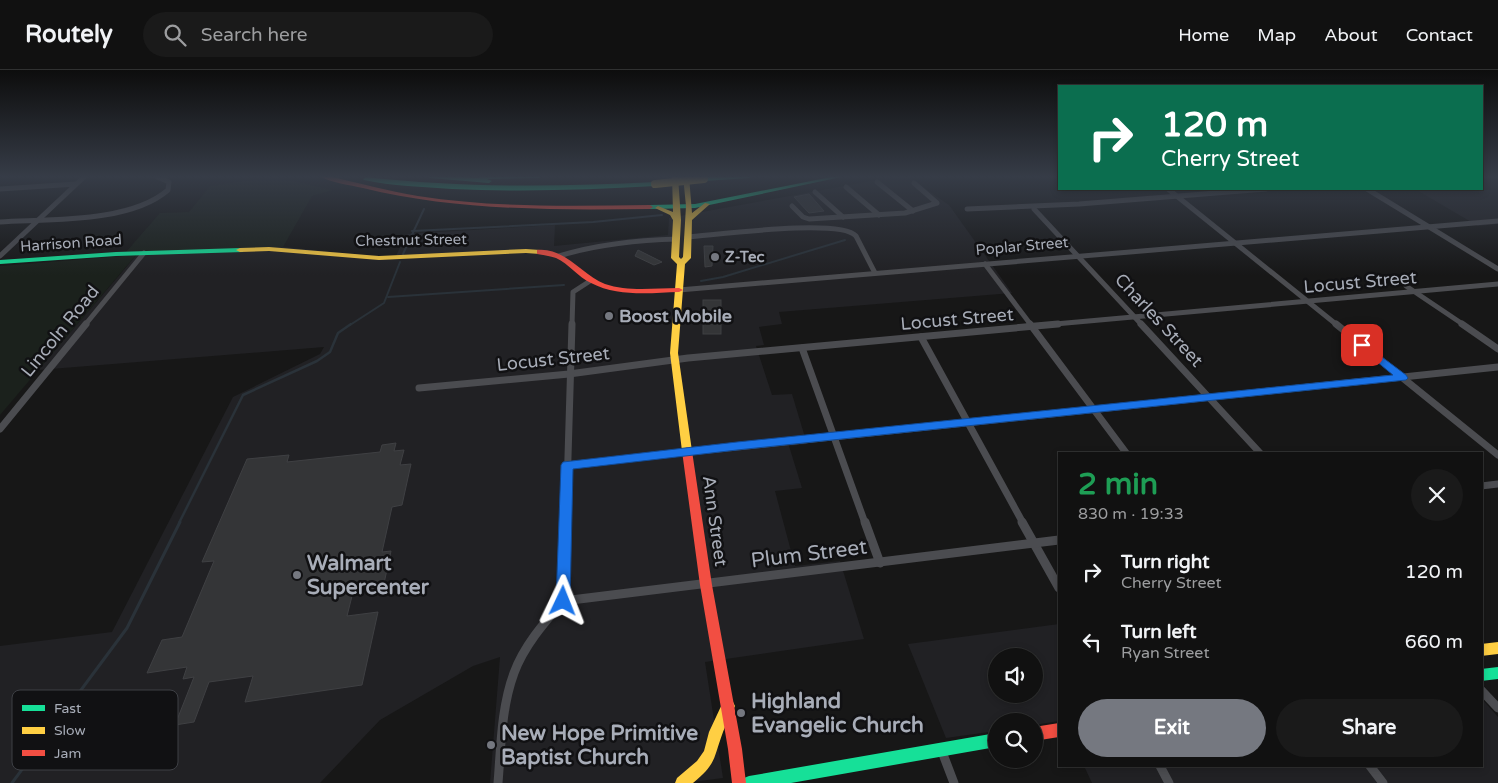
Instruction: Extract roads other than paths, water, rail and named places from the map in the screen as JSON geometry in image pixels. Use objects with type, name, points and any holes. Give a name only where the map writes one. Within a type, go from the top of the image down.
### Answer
[{"type":"main road","points":[[661,209],[683,220],[699,209]]},
{"type":"main road","name":"Ann Street","points":[[678,209],[683,220]]},
{"type":"main road","name":"Ann Street","points":[[688,209],[683,220],[682,238],[687,258],[681,263],[674,360],[706,585],[728,706],[739,783]]},
{"type":"main road","name":"Chestnut Street","points":[[144,253],[269,249],[371,258],[526,251],[559,256]]},
{"type":"main road","name":"Harrison Road","points":[[0,262],[144,253]]},
{"type":"main road","name":"Poplar Street","points":[[559,256],[566,259],[590,281],[608,288],[624,290],[679,290]]},
{"type":"main road","points":[[1483,650],[1498,648]]},
{"type":"main road","points":[[1483,675],[1498,673]]},
{"type":"main road","points":[[682,783],[702,766],[710,754],[716,732],[728,706]]},
{"type":"main road","points":[[1043,733],[1058,730]]},
{"type":"main road","points":[[749,783],[988,741]]},
{"type":"main road","points":[[797,783],[816,771]]},
{"type":"street","points":[[0,256],[49,209]]},
{"type":"street","points":[[0,222],[112,215],[133,209]]},
{"type":"street","points":[[796,209],[807,219],[880,215],[919,209]]},
{"type":"street","points":[[835,209],[844,217]]},
{"type":"street","points":[[874,209],[880,215]]},
{"type":"street","name":"Charles Street","points":[[1034,209],[1259,452]]},
{"type":"street","points":[[1193,209],[1498,455]]},
{"type":"street","points":[[1401,209],[1498,269]]},
{"type":"street","points":[[829,218],[831,225],[829,227]]},
{"type":"street","name":"Poplar Street","points":[[679,290],[1498,221]]},
{"type":"street","name":"Chestnut Street","points":[[559,256],[601,244],[829,227],[841,228],[851,232],[875,273]]},
{"type":"street","name":"Lincoln Road","points":[[0,429],[144,253]]},
{"type":"street","points":[[985,264],[1126,452]]},
{"type":"street","points":[[498,783],[502,732],[510,683],[536,633],[563,601],[573,292],[590,281]]},
{"type":"street","name":"Locust Street","points":[[418,388],[569,374],[674,360],[1498,284]]},
{"type":"street","points":[[1406,286],[1498,349]]},
{"type":"street","points":[[921,337],[1007,497],[1058,586]]},
{"type":"street","points":[[802,348],[880,563]]},
{"type":"street","points":[[567,465],[1498,367]]},
{"type":"street","points":[[1483,486],[1498,484]]},
{"type":"street","name":"Plum Street","points":[[563,601],[706,585],[1058,540]]},
{"type":"street","points":[[1483,692],[1498,708]]},
{"type":"street","points":[[941,749],[954,783]]},
{"type":"street","points":[[1161,767],[1169,783]]},
{"type":"street","points":[[1371,767],[1383,783]]},
{"type":"waterway","points":[[414,231],[424,209]]},
{"type":"waterway","points":[[414,231],[593,222],[662,215]]},
{"type":"waterway","points":[[403,254],[414,231]]},
{"type":"waterway","points":[[701,281],[723,277],[845,240]]},
{"type":"waterway","points":[[350,325],[384,303],[400,262]]},
{"type":"waterway","points":[[388,297],[564,285]]},
{"type":"waterway","points":[[179,523],[243,395],[317,361],[330,352],[338,333],[351,324]]},
{"type":"waterway","points":[[81,690],[127,628],[180,522]]},
{"type":"waterway","points":[[12,783],[22,770]]},
{"type":"place","name":"Z-Tec","points":[[715,257]]},
{"type":"place","name":"Boost Mobile","points":[[609,316]]},
{"type":"place","name":"Walmart Supercenter","points":[[297,575]]},
{"type":"place","name":"Highland Evangelic Church","points":[[741,713]]},
{"type":"place","name":"New Hope Primitive Baptist Church","points":[[491,745]]}]
